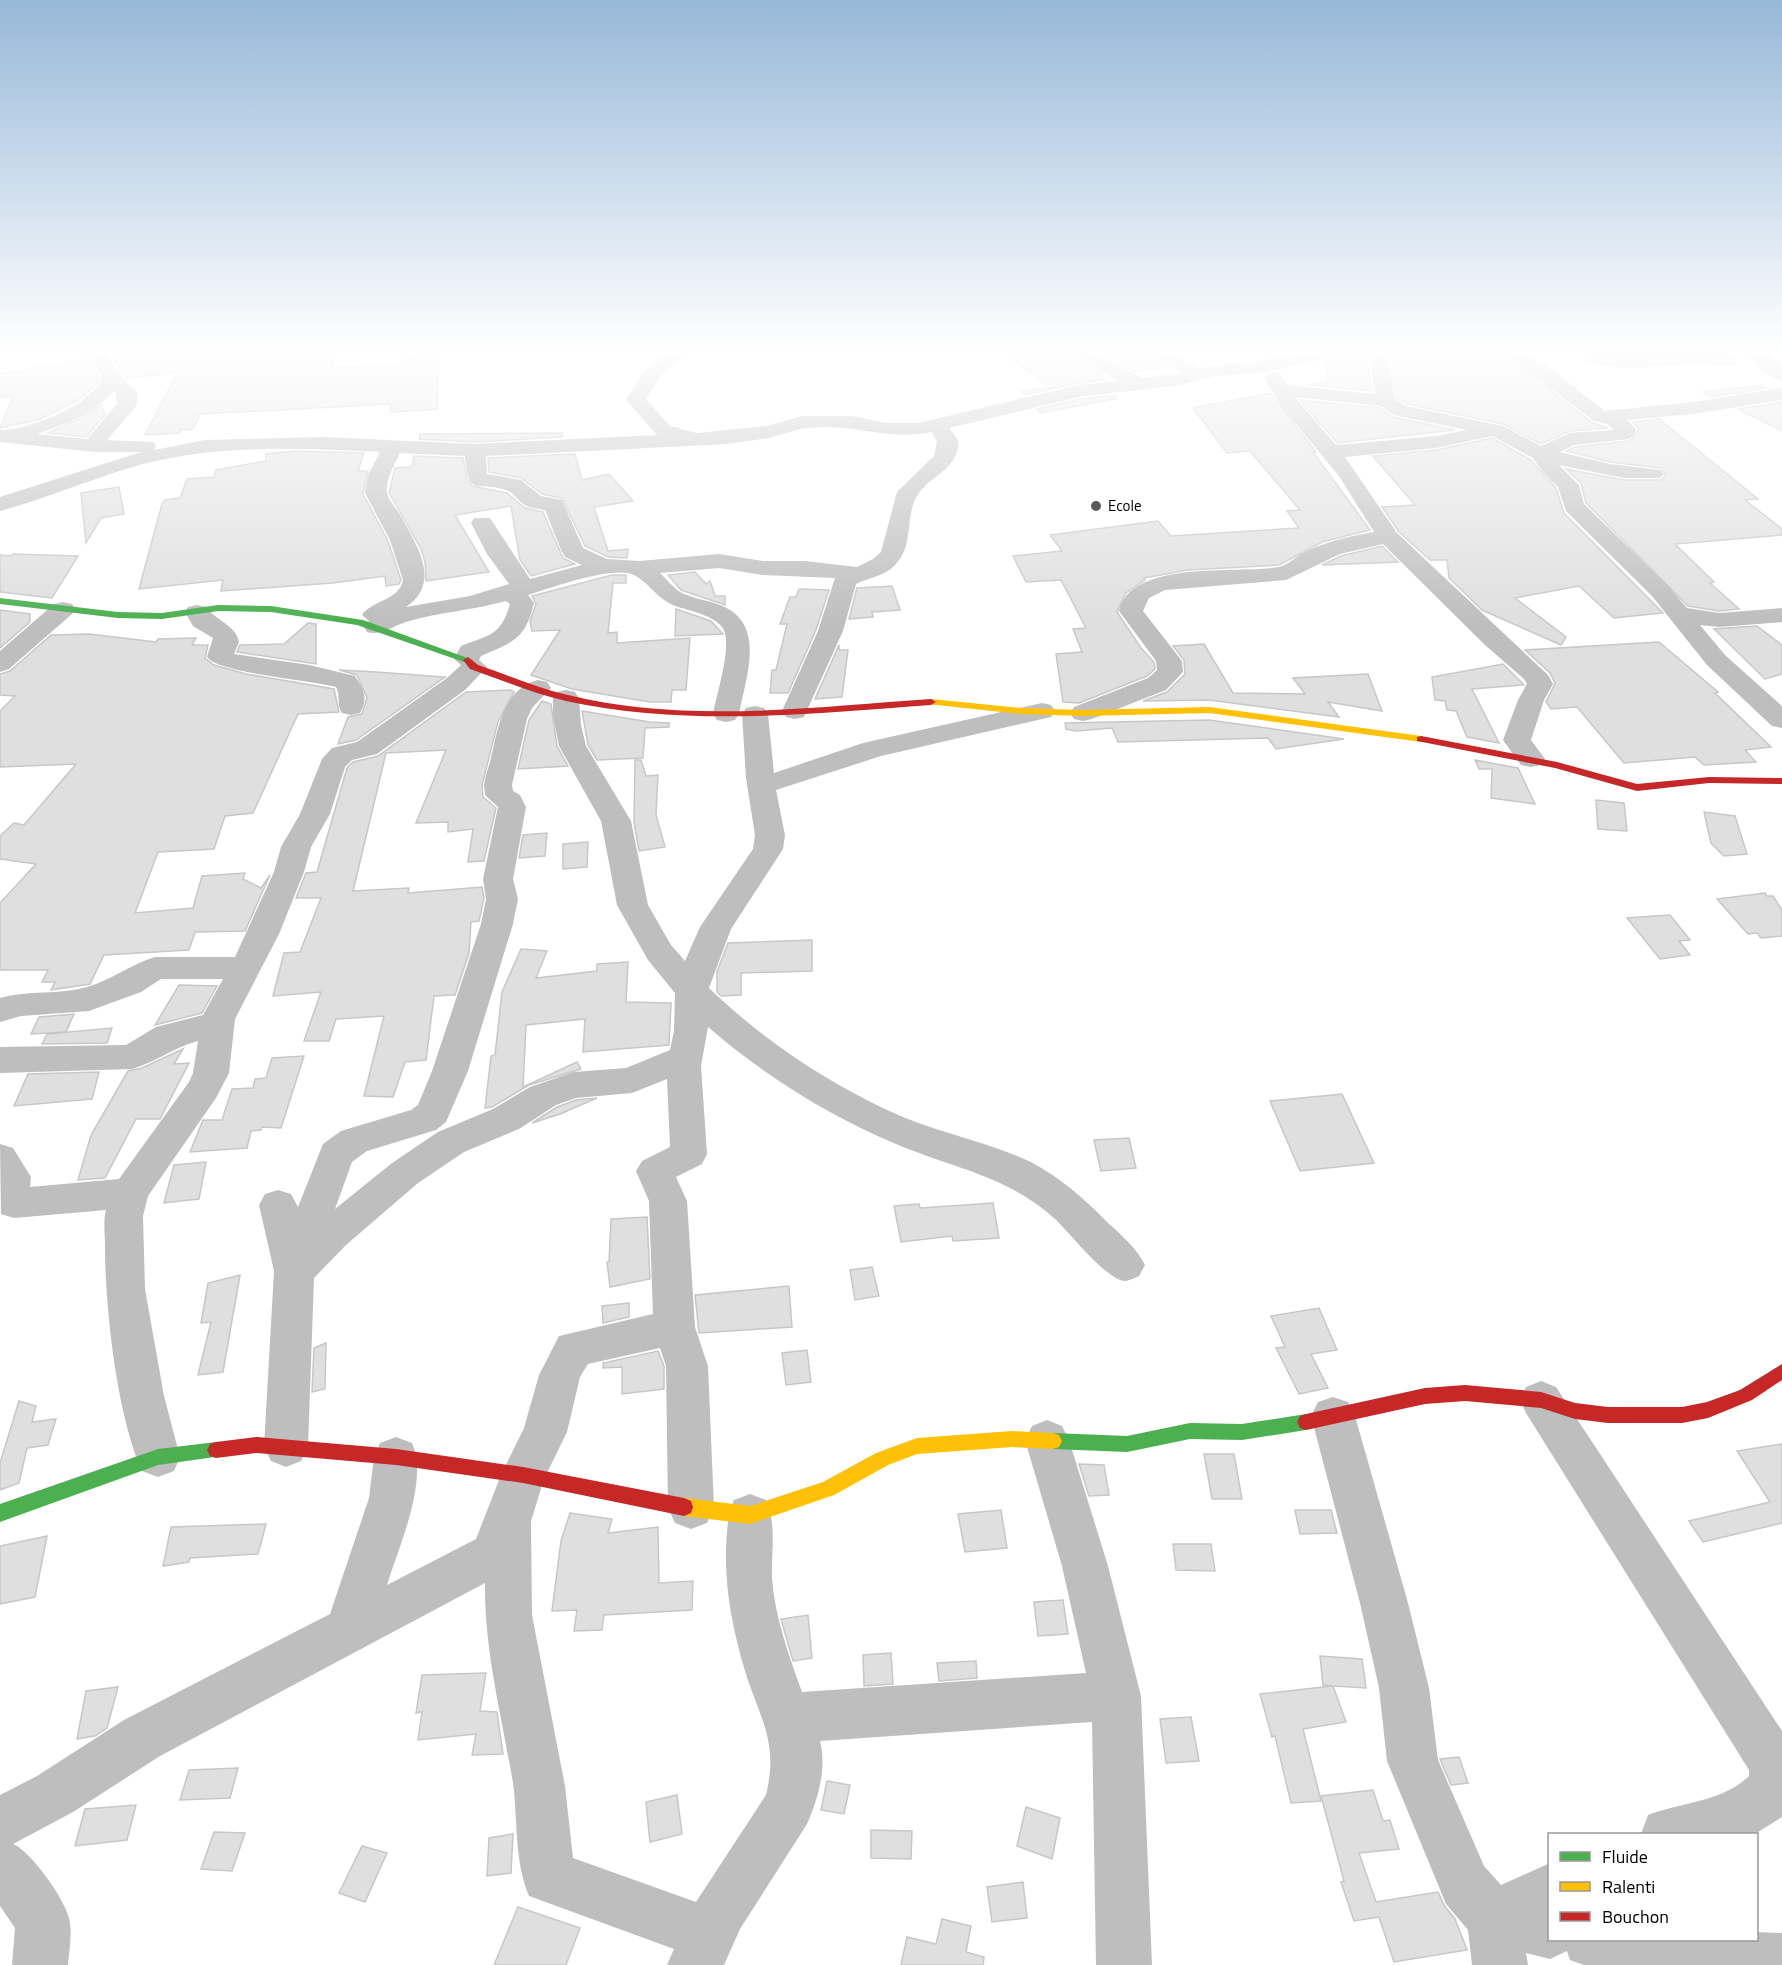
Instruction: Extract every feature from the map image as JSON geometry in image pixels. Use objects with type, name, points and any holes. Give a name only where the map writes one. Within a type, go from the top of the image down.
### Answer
[{"type":"street","points":[[38,440],[95,446],[205,446],[286,442],[475,450],[684,440]]},
{"type":"street","points":[[95,446],[97,440]]},
{"type":"street","points":[[795,711],[819,659],[843,594],[845,581],[886,561],[896,548],[907,494],[915,483],[938,464],[948,450],[946,440]]},
{"type":"street","points":[[1321,440],[1388,537],[1494,640],[1535,675],[1540,684],[1531,699],[1517,741],[1531,759]]},
{"type":"street","points":[[1331,452],[1452,440]]},
{"type":"street","points":[[1514,440],[1541,454],[1596,468],[1633,474],[1653,474]]},
{"type":"street","points":[[1541,454],[1569,440]]},
{"type":"street","points":[[0,504],[54,489],[138,459],[205,446]]},
{"type":"street","points":[[367,624],[412,590],[415,581],[392,519],[376,493],[379,475],[393,446]]},
{"type":"street","points":[[475,450],[477,477],[487,482],[513,485],[534,501],[554,505],[573,552],[603,566]]},
{"type":"street","points":[[1541,454],[1550,468],[1568,485],[1574,506],[1660,591],[1676,614],[1716,660],[1782,720]]},
{"type":"street","points":[[158,1457],[143,1396],[125,1289],[124,1215],[130,1193],[203,1089],[211,1073],[217,1024],[290,872],[296,847],[315,814],[332,765],[342,754],[367,748],[456,684],[470,663],[470,651],[505,640],[512,631],[519,617],[522,603],[482,524]]},
{"type":"street","points":[[1083,713],[1157,684],[1170,672],[1169,661],[1131,611],[1133,602],[1141,593],[1160,583],[1286,573],[1303,565],[1312,556],[1334,548],[1388,537]]},
{"type":"street","points":[[367,624],[473,603],[603,566],[640,568],[695,561],[719,561],[763,568],[805,568],[857,574]]},
{"type":"street","points":[[640,568],[672,597],[714,612],[729,621],[737,631],[740,714],[761,786],[770,835],[768,849],[746,886],[716,927],[699,962],[691,993],[691,1031],[686,1057],[689,1154],[655,1171],[668,1201],[674,1327],[687,1366],[691,1509]]},
{"type":"street","points":[[0,601],[63,609],[162,616],[246,607],[367,624],[567,698],[650,712],[740,714],[926,701],[1083,713],[1209,710],[1429,740],[1531,759],[1636,788],[1709,780],[1782,781]]},
{"type":"street","points":[[0,664],[63,609]]},
{"type":"street","points":[[197,612],[202,621],[225,635],[226,642],[220,657],[234,664],[246,663],[305,672],[345,682],[352,692],[351,707]]},
{"type":"street","points":[[1676,614],[1719,620],[1782,615]]},
{"type":"street","points":[[294,1271],[336,1154],[354,1141],[423,1119],[432,1113],[450,1071],[502,899],[498,879],[512,807],[510,801],[499,795],[498,785],[508,729],[516,709],[538,688]]},
{"type":"street","points":[[567,698],[569,735],[584,767],[616,821],[629,899],[669,967],[691,993],[781,1067],[827,1096],[912,1136],[987,1158],[1031,1180],[1067,1207],[1125,1265]]},
{"type":"street","points":[[761,786],[873,749],[1042,711]]},
{"type":"street","points":[[0,1010],[20,1004],[89,999],[129,984],[155,968],[245,968]]},
{"type":"street","points":[[0,1060],[132,1057],[168,1036],[217,1024]]},
{"type":"street","points":[[294,1271],[332,1234],[405,1173],[451,1142],[506,1119],[543,1096],[574,1085],[607,1084],[632,1080],[686,1057]]},
{"type":"street","points":[[0,1158],[12,1177],[5,1198],[15,1203],[130,1193]]},
{"type":"street","points":[[278,1205],[294,1271],[286,1447]]},
{"type":"street","points":[[0,1823],[55,1794],[142,1738],[350,1627],[492,1555],[508,1521],[523,1475],[545,1432],[561,1375],[574,1349],[674,1327]]},
{"type":"street","points":[[0,1513],[158,1457],[256,1445],[396,1457],[523,1475],[691,1509],[750,1515],[828,1489],[882,1459],[917,1446],[978,1440],[1047,1440],[1127,1444],[1190,1431],[1242,1432],[1333,1416],[1425,1396],[1465,1393],[1541,1400],[1575,1411],[1608,1415],[1682,1415],[1708,1410],[1746,1395],[1782,1371]]},
{"type":"street","points":[[1541,1400],[1774,1764],[1774,1788],[1760,1803],[1732,1821],[1670,1833]]},
{"type":"street","points":[[1333,1416],[1399,1667],[1413,1761],[1465,1884],[1497,1942]]},
{"type":"street","points":[[1047,1440],[1085,1566],[1116,1696],[1124,1965]]},
{"type":"street","points":[[350,1627],[391,1498],[396,1457]]},
{"type":"street","points":[[508,1521],[508,1615],[539,1786],[548,1878],[630,1904],[702,1950],[721,1910],[789,1806],[796,1776],[796,1744],[770,1671],[755,1617],[749,1580],[750,1515]]},
{"type":"street","points":[[788,1718],[1116,1696]]},
{"type":"street","points":[[0,1865],[9,1873],[43,1921],[40,1965]]},
{"type":"street","points":[[1497,1942],[1548,1892]]},
{"type":"street","points":[[1497,1942],[1548,1931]]},
{"type":"street","points":[[1595,1941],[1696,1961],[1782,1961]]},
{"type":"building","points":[[432,440],[515,440],[475,442]]},
{"type":"building","points":[[1217,440],[1306,440],[1370,530],[1322,542],[1279,565],[1188,570],[1144,578],[1145,580],[1126,593],[1117,612],[1141,648],[1154,662],[1155,669],[1147,676],[1079,703],[1063,702],[1056,654],[1082,652],[1073,629],[1086,628],[1061,580],[1026,582],[1013,556],[1062,551],[1050,535],[1158,521],[1171,536],[1299,528],[1287,511],[1300,510],[1250,451],[1227,453]]},
{"type":"building","points":[[1334,440],[1367,440],[1337,443]]},
{"type":"building","points":[[1484,440],[1495,440],[1531,460],[1556,488],[1564,513],[1663,613],[1614,618],[1579,586],[1515,598],[1566,637],[1561,645],[1482,610],[1449,578],[1447,560],[1430,560],[1399,532],[1382,507],[1415,505],[1373,456],[1436,450]]},
{"type":"building","points":[[1533,440],[1551,440],[1541,444]]},
{"type":"building","points":[[1685,440],[1758,499],[1745,500],[1782,529],[1782,535],[1675,544],[1714,582],[1710,583],[1739,609],[1719,611],[1688,606],[1586,503],[1581,483],[1566,469],[1624,480],[1662,480],[1666,474],[1660,468],[1610,462],[1567,451],[1575,447],[1629,441]]},
{"type":"building","points":[[296,451],[364,453],[358,471],[368,471],[363,494],[388,541],[401,580],[399,584],[386,586],[385,576],[333,583],[221,591],[223,580],[139,589],[162,504],[165,500],[180,498],[187,479],[214,477],[216,470],[266,461],[266,454]]},
{"type":"building","points":[[575,454],[582,480],[609,474],[633,501],[594,507],[608,551],[628,549],[627,558],[608,557],[585,546],[562,498],[542,494],[521,478],[489,472],[488,458]]},
{"type":"building","points":[[414,456],[463,458],[467,479],[472,486],[507,493],[525,508],[543,512],[563,558],[575,564],[531,576],[520,560],[511,506],[455,515],[489,572],[426,581],[425,562],[421,549],[389,493],[395,468],[412,467]]},
{"type":"building","points":[[119,487],[124,514],[101,518],[86,543],[81,493]]},
{"type":"building","points":[[1382,546],[1398,562],[1322,565],[1341,556]]},
{"type":"building","points":[[13,554],[78,556],[52,598],[0,592],[0,555],[11,556]]},
{"type":"building","points":[[695,572],[706,584],[710,581],[715,596],[725,596],[725,605],[681,590],[668,575]]},
{"type":"building","points":[[612,575],[626,575],[626,583],[613,583],[608,633],[617,632],[617,643],[690,638],[686,690],[672,690],[671,702],[650,702],[572,689],[531,675],[560,630],[532,631],[530,621],[536,604],[532,596]]},
{"type":"building","points":[[892,586],[900,610],[872,612],[873,617],[849,619],[857,588]]},
{"type":"building","points":[[799,589],[829,590],[816,630],[788,693],[770,693],[772,670],[776,670],[787,624],[780,624],[790,597],[796,597]]},
{"type":"building","points":[[676,609],[711,621],[723,634],[675,636]]},
{"type":"building","points":[[0,610],[30,614],[30,622],[0,648]]},
{"type":"building","points":[[308,623],[316,624],[316,664],[237,652],[240,645],[284,644]]},
{"type":"building","points":[[1757,626],[1782,645],[1782,674],[1765,679],[1714,629]]},
{"type":"building","points":[[89,634],[156,642],[158,639],[196,638],[192,645],[208,645],[205,658],[214,665],[246,674],[334,689],[339,712],[298,714],[253,813],[225,816],[214,849],[158,852],[135,913],[193,908],[202,876],[245,873],[243,879],[261,888],[270,875],[245,931],[195,932],[189,950],[104,955],[90,984],[51,990],[55,982],[42,982],[48,970],[0,970],[0,903],[36,864],[0,859],[0,836],[14,823],[24,825],[76,764],[0,767],[0,711],[15,696],[0,695],[0,674],[10,671],[51,635]]},
{"type":"building","points":[[1659,642],[1718,692],[1715,693],[1771,747],[1745,750],[1756,762],[1704,765],[1695,757],[1624,763],[1577,707],[1551,709],[1546,702],[1555,683],[1550,673],[1525,650]]},
{"type":"building","points":[[1204,644],[1233,693],[1305,694],[1293,678],[1368,674],[1382,711],[1328,702],[1339,717],[1209,700],[1143,701],[1167,692],[1185,674],[1184,660],[1173,646]]},
{"type":"building","points":[[839,645],[839,650],[848,650],[842,697],[815,699]]},
{"type":"building","points":[[1503,664],[1524,685],[1472,689],[1499,743],[1467,737],[1456,711],[1447,710],[1445,701],[1435,700],[1432,677]]},
{"type":"building","points":[[339,670],[445,677],[356,740],[338,744],[348,717],[362,714],[367,698],[357,675]]},
{"type":"building","points":[[510,690],[514,692],[498,722],[482,785],[483,797],[496,808],[484,861],[468,862],[473,829],[448,832],[448,822],[416,823],[446,750],[386,753],[353,891],[409,888],[408,893],[482,887],[484,898],[479,921],[471,922],[469,953],[455,995],[434,996],[426,1060],[405,1062],[393,1097],[364,1096],[384,1016],[336,1019],[329,1041],[304,1041],[321,992],[273,996],[284,953],[300,952],[321,898],[296,898],[306,873],[317,872],[347,768],[353,762],[378,756],[466,692]]},
{"type":"building","points":[[542,701],[551,704],[557,746],[568,766],[518,769],[529,720]]},
{"type":"building","points":[[582,711],[669,723],[669,727],[645,728],[643,758],[597,760],[588,745]]},
{"type":"building","points":[[1209,720],[1344,739],[1276,749],[1268,738],[1118,742],[1112,728],[1076,731],[1066,729],[1065,723]]},
{"type":"building","points":[[635,760],[641,760],[646,776],[658,775],[656,815],[665,847],[639,851],[634,822]]},
{"type":"building","points":[[1475,760],[1518,768],[1535,804],[1491,798],[1492,769],[1479,769]]},
{"type":"building","points":[[1596,800],[1624,803],[1627,831],[1598,829]]},
{"type":"building","points":[[1704,812],[1735,816],[1747,854],[1724,856],[1711,843]]},
{"type":"building","points":[[547,833],[545,856],[519,858],[523,835]]},
{"type":"building","points":[[588,842],[587,867],[563,869],[563,844]]},
{"type":"building","points":[[1765,893],[1767,896],[1773,896],[1782,910],[1782,936],[1761,938],[1757,933],[1748,934],[1717,899]]},
{"type":"building","points":[[1670,915],[1690,940],[1679,941],[1690,955],[1660,959],[1627,918]]},
{"type":"building","points":[[812,940],[812,971],[741,973],[741,995],[721,996],[717,992],[717,972],[728,943]]},
{"type":"building","points":[[521,949],[547,951],[536,978],[597,971],[597,964],[628,962],[626,1002],[671,1003],[669,1045],[583,1052],[585,1019],[526,1025],[523,1087],[577,1062],[581,1069],[529,1085],[492,1107],[485,1108],[491,1056],[495,1055],[502,992]]},
{"type":"building","points":[[179,985],[217,986],[202,1013],[155,1025]]},
{"type":"building","points":[[74,1014],[66,1032],[31,1034],[39,1017]]},
{"type":"building","points":[[112,1028],[107,1043],[42,1044],[47,1034]]},
{"type":"building","points":[[183,1049],[174,1064],[189,1063],[160,1119],[136,1119],[105,1178],[78,1180],[91,1135],[128,1071],[142,1068]]},
{"type":"building","points":[[304,1056],[281,1128],[262,1127],[261,1130],[251,1131],[247,1148],[190,1152],[203,1120],[222,1120],[232,1089],[253,1088],[255,1079],[266,1078],[272,1058]]},
{"type":"building","points":[[99,1072],[92,1099],[14,1106],[28,1074]]},
{"type":"building","points":[[1342,1094],[1374,1163],[1300,1171],[1270,1101]]},
{"type":"building","points":[[597,1098],[532,1123],[557,1107],[576,1100]]},
{"type":"building","points":[[1129,1138],[1136,1168],[1101,1171],[1094,1140]]},
{"type":"building","points":[[206,1162],[199,1199],[164,1203],[174,1165]]},
{"type":"building","points":[[993,1203],[999,1238],[953,1241],[952,1236],[901,1242],[894,1206],[919,1204],[920,1208]]},
{"type":"building","points":[[647,1217],[650,1279],[610,1287],[607,1262],[609,1262],[611,1219]]},
{"type":"building","points":[[872,1267],[879,1296],[855,1300],[850,1270]]},
{"type":"building","points":[[240,1275],[223,1372],[198,1375],[211,1322],[201,1323],[208,1283]]},
{"type":"building","points":[[789,1286],[792,1327],[699,1333],[695,1295]]},
{"type":"building","points":[[629,1303],[629,1317],[603,1323],[602,1306]]},
{"type":"building","points":[[1319,1308],[1337,1350],[1311,1354],[1328,1388],[1299,1394],[1276,1348],[1285,1347],[1271,1316]]},
{"type":"building","points":[[326,1343],[325,1389],[312,1392],[314,1348]]},
{"type":"building","points":[[807,1350],[811,1382],[786,1385],[782,1353]]},
{"type":"building","points":[[658,1351],[664,1366],[664,1389],[622,1394],[622,1367],[603,1368],[603,1363]]},
{"type":"building","points":[[19,1401],[36,1406],[32,1422],[56,1419],[48,1445],[27,1448],[19,1483],[0,1490],[0,1463]]},
{"type":"building","points":[[1782,1444],[1782,1523],[1703,1542],[1689,1521],[1770,1502],[1737,1451]]},
{"type":"building","points":[[1204,1454],[1234,1454],[1242,1499],[1212,1499]]},
{"type":"building","points":[[1079,1464],[1104,1465],[1109,1495],[1089,1496]]},
{"type":"building","points":[[1001,1510],[1007,1548],[965,1552],[958,1514]]},
{"type":"building","points":[[1295,1510],[1331,1510],[1337,1533],[1300,1534]]},
{"type":"building","points":[[570,1513],[612,1519],[608,1533],[658,1527],[659,1583],[693,1581],[692,1610],[604,1615],[602,1630],[574,1631],[577,1610],[552,1611],[561,1541]]},
{"type":"building","points":[[266,1524],[258,1554],[190,1558],[189,1562],[163,1566],[171,1527]]},
{"type":"building","points":[[47,1536],[35,1597],[0,1604],[0,1546]]},
{"type":"building","points":[[1173,1544],[1211,1544],[1215,1571],[1176,1570]]},
{"type":"building","points":[[1063,1600],[1068,1634],[1038,1636],[1034,1602]]},
{"type":"building","points":[[808,1615],[812,1658],[793,1661],[781,1619]]},
{"type":"building","points":[[891,1653],[893,1684],[864,1686],[863,1655]]},
{"type":"building","points":[[1320,1656],[1362,1659],[1366,1688],[1333,1686],[1346,1722],[1303,1729],[1321,1801],[1291,1803],[1275,1736],[1272,1737],[1260,1694],[1332,1686],[1323,1685]]},
{"type":"building","points":[[976,1661],[977,1678],[939,1681],[937,1663]]},
{"type":"building","points":[[486,1673],[480,1711],[497,1712],[503,1754],[472,1755],[476,1734],[418,1740],[422,1712],[416,1713],[422,1675]]},
{"type":"building","points":[[118,1687],[107,1728],[95,1736],[77,1739],[86,1691]]},
{"type":"building","points":[[1191,1717],[1199,1761],[1166,1763],[1160,1719]]},
{"type":"building","points":[[1459,1757],[1468,1783],[1451,1785],[1440,1759]]},
{"type":"building","points":[[238,1768],[230,1798],[180,1800],[189,1770]]},
{"type":"building","points":[[827,1781],[850,1785],[844,1814],[821,1810]]},
{"type":"building","points":[[1373,1790],[1383,1821],[1390,1820],[1399,1849],[1359,1853],[1376,1902],[1438,1892],[1444,1905],[1455,1919],[1467,1950],[1394,1962],[1379,1917],[1354,1921],[1341,1882],[1344,1881],[1321,1796]]},
{"type":"building","points":[[677,1795],[682,1834],[650,1842],[646,1802]]},
{"type":"building","points":[[136,1805],[127,1840],[75,1846],[85,1809]]},
{"type":"building","points":[[1026,1807],[1060,1818],[1052,1859],[1017,1846]]},
{"type":"building","points":[[871,1830],[912,1831],[911,1859],[871,1858]]},
{"type":"building","points":[[214,1832],[245,1833],[232,1871],[201,1869]]},
{"type":"building","points":[[513,1834],[511,1873],[487,1876],[489,1838]]},
{"type":"building","points":[[362,1846],[387,1853],[365,1902],[339,1893]]},
{"type":"building","points":[[1023,1882],[1027,1918],[992,1922],[987,1887]]},
{"type":"building","points":[[518,1907],[580,1928],[566,1965],[494,1965]]},
{"type":"building","points":[[942,1919],[971,1926],[966,1952],[984,1957],[983,1965],[901,1965],[907,1937],[936,1944]]},
{"type":"traffic: fast","points":[[0,601],[118,615],[162,616],[218,608],[271,609],[359,622],[468,660]]},
{"type":"traffic: fast","points":[[1053,1441],[1127,1444],[1190,1431],[1242,1432],[1306,1422]]},
{"type":"traffic: fast","points":[[0,1513],[158,1457],[216,1450]]},
{"type":"traffic: slow","points":[[931,702],[1021,711],[1083,713],[1209,710],[1421,739]]},
{"type":"traffic: slow","points":[[684,1507],[750,1515],[828,1489],[882,1459],[917,1446],[1012,1439],[1053,1441]]},
{"type":"traffic: jam","points":[[468,660],[474,667],[566,698],[650,712],[755,714],[931,702]]},
{"type":"traffic: jam","points":[[1421,739],[1557,765],[1637,788],[1709,780],[1782,781]]},
{"type":"traffic: jam","points":[[1306,1422],[1425,1396],[1465,1393],[1541,1400],[1575,1411],[1608,1415],[1682,1415],[1708,1410],[1746,1395],[1782,1371]]},
{"type":"traffic: jam","points":[[216,1450],[257,1445],[396,1457],[523,1475],[684,1507]]},
{"type":"place","name":"Ecole","points":[[1096,506]]}]
